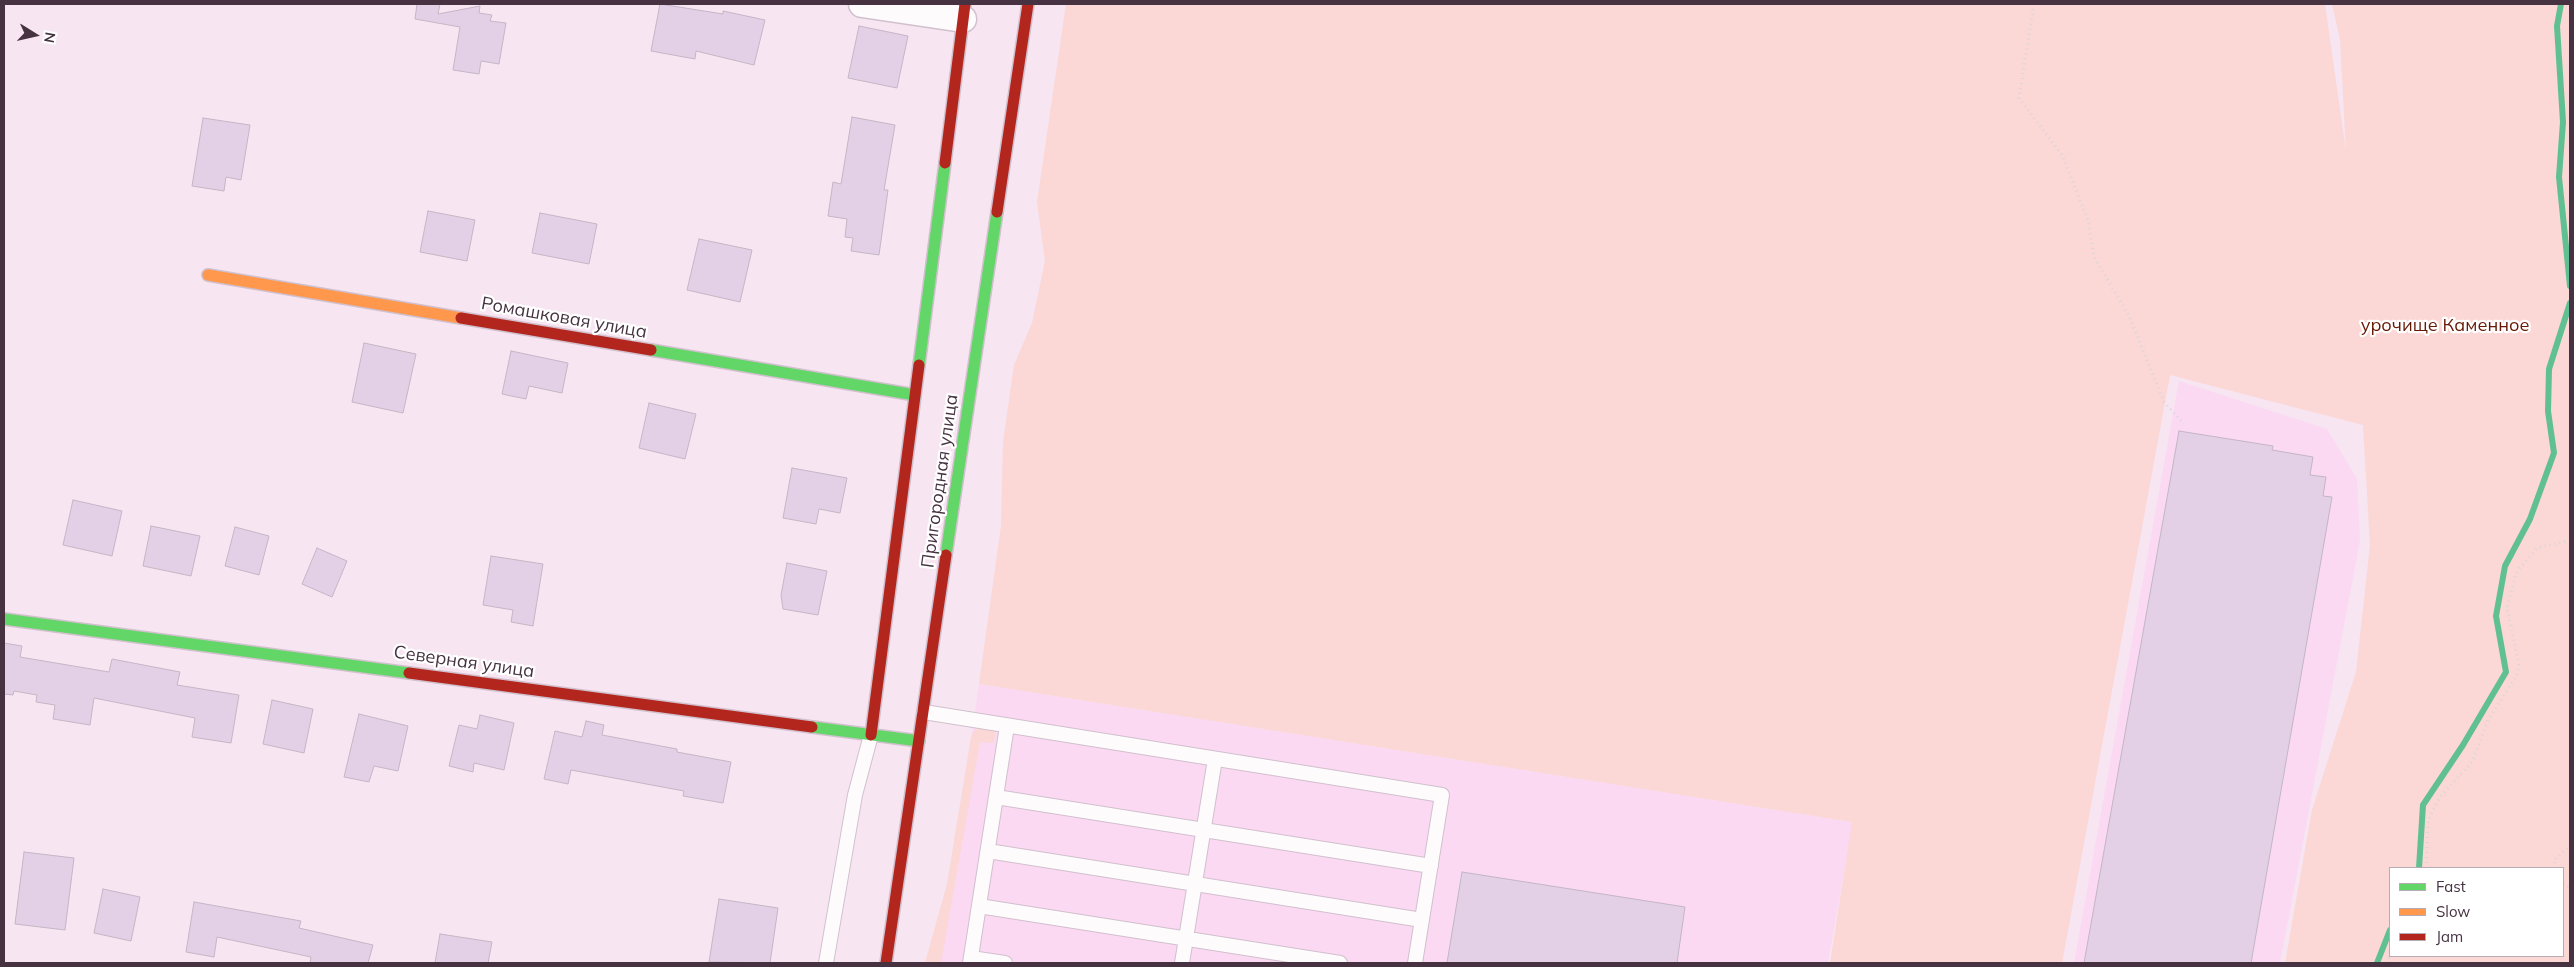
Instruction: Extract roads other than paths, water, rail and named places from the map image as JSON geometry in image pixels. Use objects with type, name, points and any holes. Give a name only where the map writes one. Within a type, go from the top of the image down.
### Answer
[{"type":"street","points":[[862,4],[964,12]]},
{"type":"street","name":"Пригородная улица","points":[[886,963],[1028,4]]},
{"type":"street","name":"Пригородная улица","points":[[871,734],[964,12]]},
{"type":"street","name":"Ромашковая улица","points":[[208,275],[915,395]]},
{"type":"street","name":"Северная улица","points":[[4,618],[919,741]]},
{"type":"lane","points":[[924,712],[1442,795],[1415,963]]},
{"type":"lane","points":[[1006,963],[970,961],[1007,726]]},
{"type":"lane","points":[[826,963],[855,795],[871,734]]},
{"type":"lane","points":[[1182,963],[1215,759]]},
{"type":"lane","points":[[996,796],[1431,866]]},
{"type":"lane","points":[[988,851],[1422,920]]},
{"type":"lane","points":[[979,906],[1340,963]]},
{"type":"waterway","points":[[2561,4],[2557,26],[2563,122],[2559,177],[2570,286]]},
{"type":"waterway","points":[[2419,867],[2423,805],[2463,745],[2506,672],[2496,616],[2505,566],[2530,519],[2554,453],[2548,411],[2549,369],[2570,303]]},
{"type":"waterway","points":[[2377,963],[2389,933]]},
{"type":"park label","name":"урочище Каменное","points":[[2445,326]]}]
